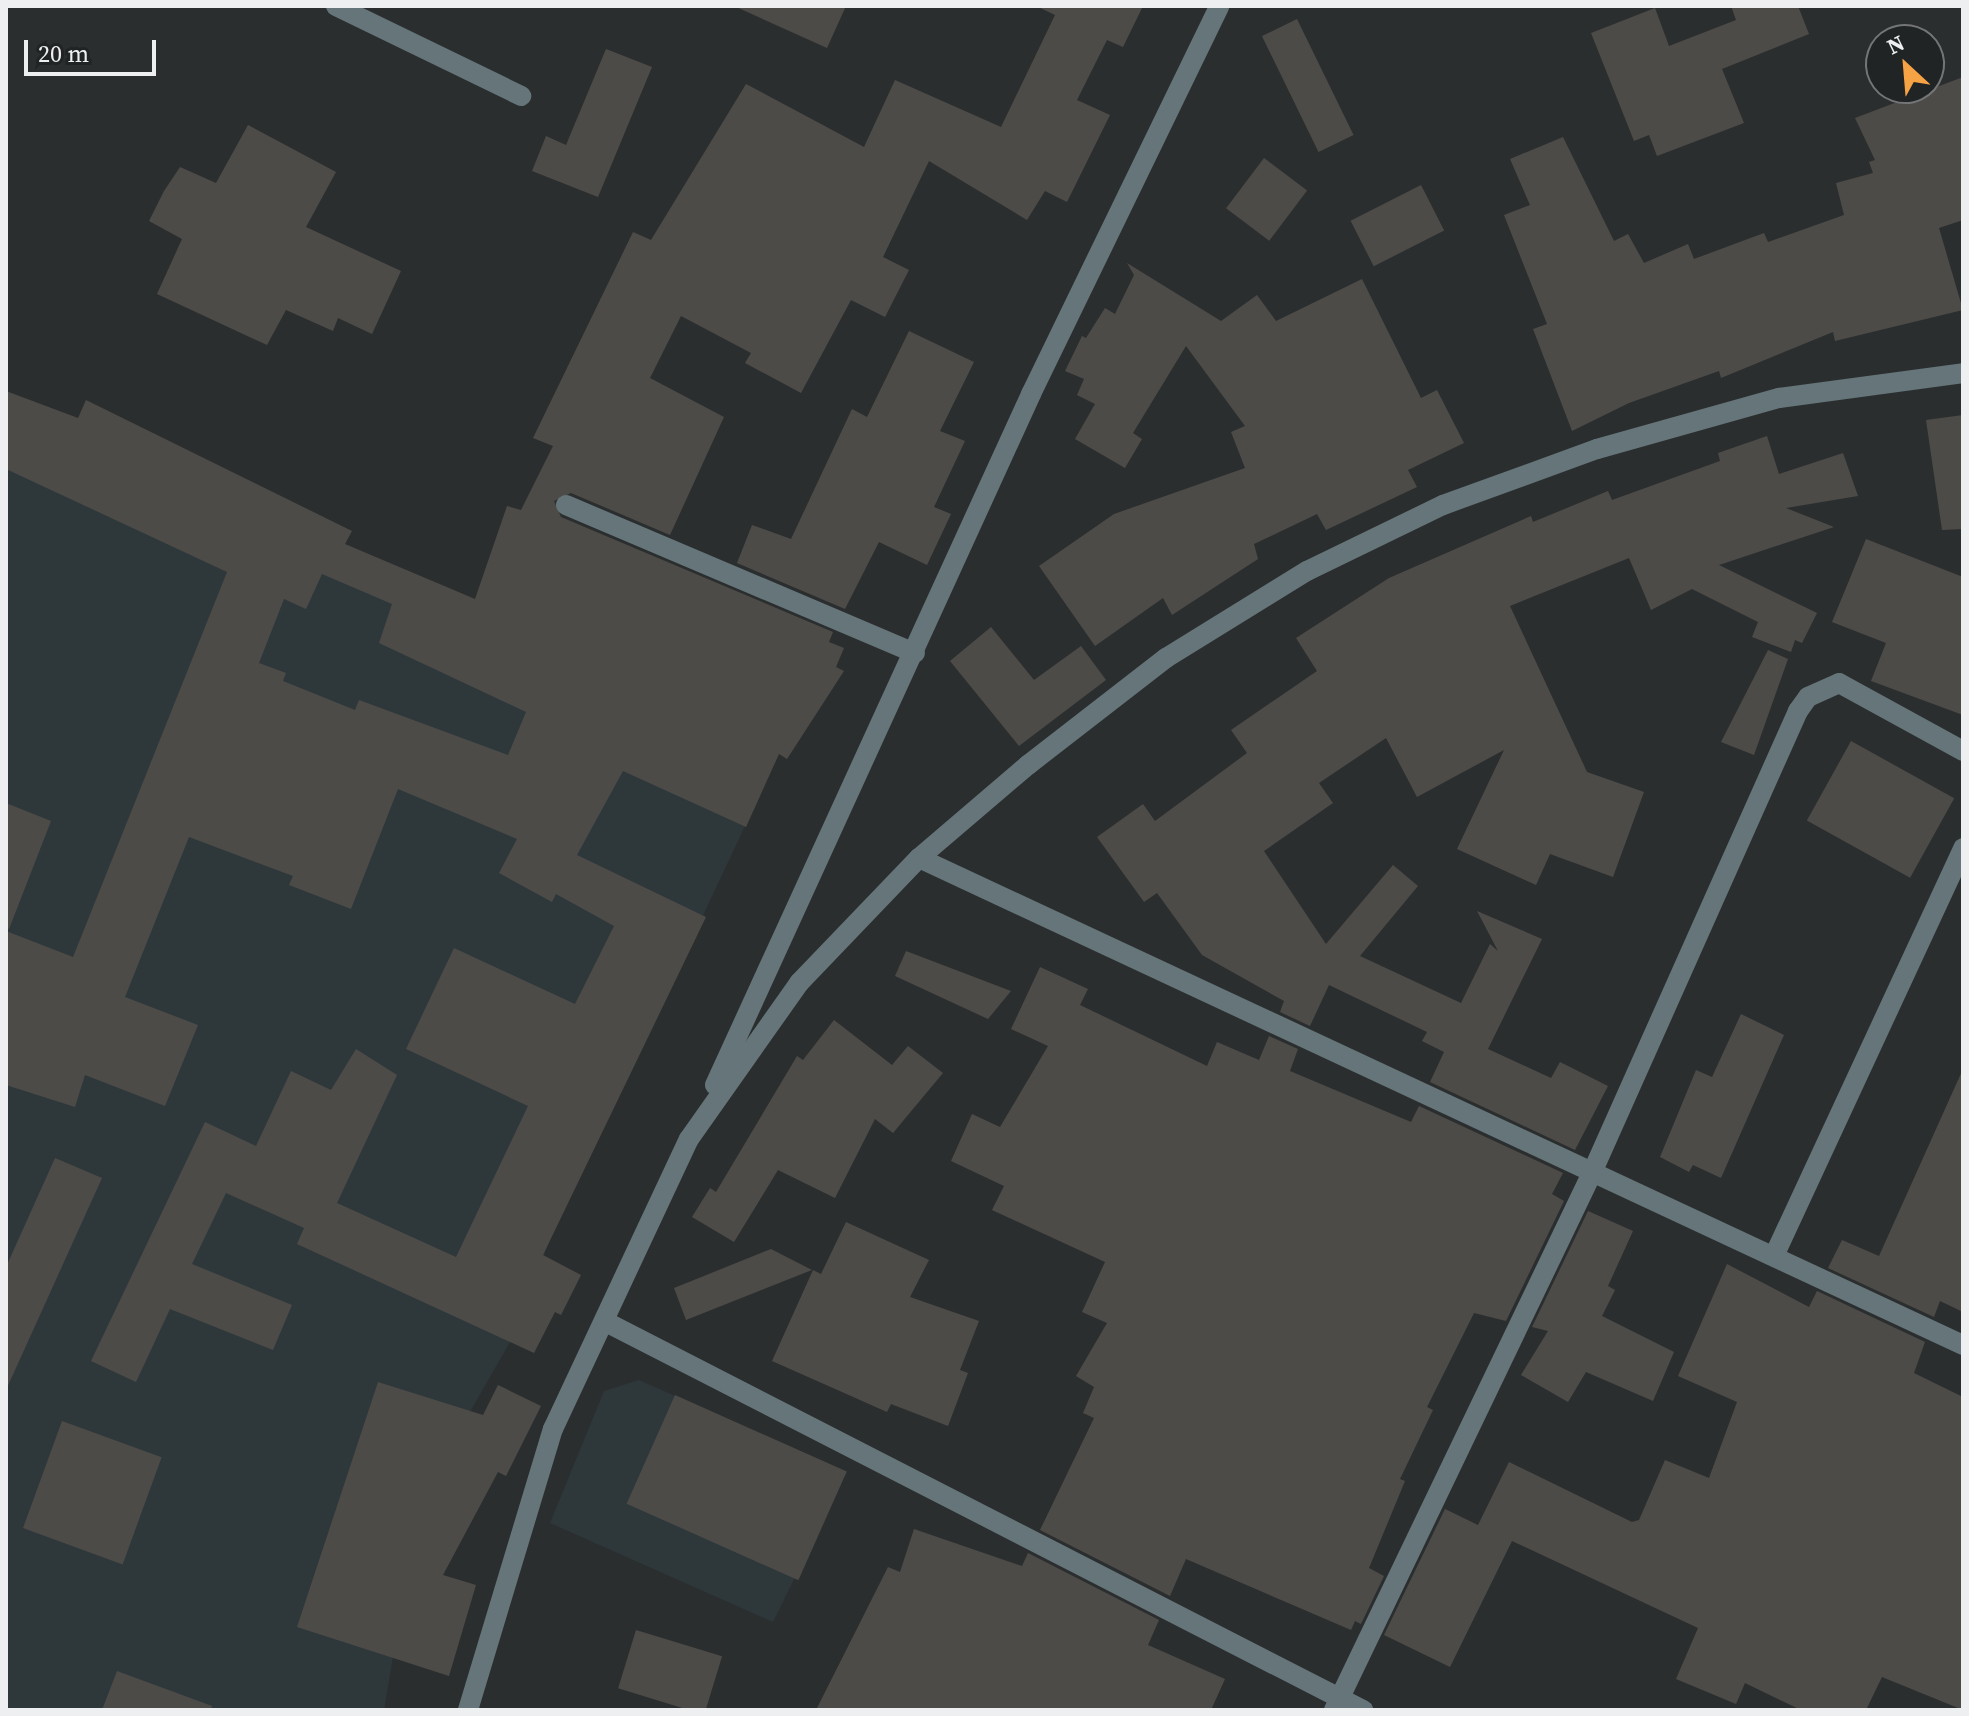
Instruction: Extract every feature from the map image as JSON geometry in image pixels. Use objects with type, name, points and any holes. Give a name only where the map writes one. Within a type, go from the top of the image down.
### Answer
[{"type":"street","points":[[336,6],[521,96]]},
{"type":"street","points":[[468,1710],[553,1429],[606,1322],[915,653],[1031,394],[1219,6]]},
{"type":"street","points":[[689,1139],[799,983],[919,858],[1028,765],[1166,658],[1307,571],[1443,505],[1597,449],[1779,398],[1963,373]]},
{"type":"street","points":[[566,505],[915,653]]},
{"type":"street","points":[[1337,1705],[1591,1175],[1808,697],[1839,683],[1851,687],[1963,751]]},
{"type":"street","points":[[1774,1256],[1963,848]]},
{"type":"street","points":[[919,858],[1591,1175],[1963,1345]]},
{"type":"street","points":[[606,1322],[1337,1705],[1363,1710]]},
{"type":"shaded area","points":[[6,421],[771,771],[549,1242],[510,1342],[467,1417],[393,1657],[384,1710],[6,1710]]},
{"type":"shaded area","points":[[639,1380],[847,1472],[773,1622],[550,1523],[604,1391]]},
{"type":"building","points":[[734,6],[846,6],[827,48]]},
{"type":"building","points":[[1036,6],[1143,6],[1123,47],[1107,40],[1077,100],[1110,115],[1067,202],[1045,191],[1027,220],[929,161],[883,257],[909,270],[885,317],[851,300],[801,393],[745,363],[751,353],[681,316],[650,378],[724,417],[670,535],[571,493],[554,501],[561,517],[833,632],[829,642],[844,648],[836,667],[844,671],[787,759],[779,754],[746,827],[623,771],[577,855],[706,917],[543,1255],[581,1275],[561,1315],[555,1312],[534,1353],[297,1244],[304,1228],[226,1193],[192,1264],[292,1305],[273,1350],[170,1309],[136,1382],[91,1361],[205,1122],[256,1146],[291,1071],[331,1090],[356,1049],[397,1075],[337,1203],[456,1257],[528,1106],[406,1049],[454,948],[575,1004],[614,926],[556,894],[552,902],[499,873],[517,839],[398,789],[351,909],[289,885],[293,876],[189,837],[125,997],[198,1025],[165,1106],[85,1075],[75,1107],[6,1085],[6,931],[73,957],[227,572],[6,469],[6,391],[78,418],[86,400],[352,531],[345,544],[475,599],[507,506],[521,510],[553,446],[533,438],[633,232],[651,240],[746,84],[864,147],[895,80],[1001,127],[1055,15]],"holes":[[[322,574],[392,604],[379,643],[526,712],[508,755],[359,700],[355,710],[283,681],[286,673],[259,663],[284,599],[306,609]]]},
{"type":"building","points":[[1731,6],[1798,6],[1809,34],[1722,69],[1744,123],[1657,156],[1649,135],[1634,141],[1591,33],[1655,8],[1669,46],[1736,20]]},
{"type":"building","points":[[1297,19],[1354,135],[1318,152],[1262,36]]},
{"type":"building","points":[[606,49],[652,67],[598,197],[532,171],[546,136],[566,145]]},
{"type":"building","points":[[1963,77],[1963,220],[1939,228],[1963,310],[1835,341],[1833,332],[1721,378],[1719,371],[1629,403],[1572,431],[1533,329],[1547,324],[1504,215],[1530,205],[1510,159],[1563,137],[1614,241],[1628,234],[1644,263],[1688,244],[1694,259],[1764,233],[1768,242],[1844,215],[1836,183],[1873,173],[1869,162],[1875,160],[1855,118],[1892,104],[1945,104],[1945,84]]},
{"type":"building","points":[[248,125],[336,172],[306,227],[401,271],[372,334],[338,318],[333,331],[286,310],[267,345],[157,294],[182,239],[149,221],[164,191],[180,167],[216,183]]},
{"type":"building","points":[[1264,158],[1307,190],[1269,241],[1226,208]]},
{"type":"building","points":[[1421,185],[1444,230],[1374,266],[1351,221]]},
{"type":"building","points":[[1127,263],[1221,321],[1257,295],[1276,321],[1362,279],[1421,398],[1437,390],[1464,443],[1408,470],[1417,487],[1326,530],[1317,514],[1254,544],[1258,559],[1172,615],[1163,598],[1095,646],[1039,566],[1114,514],[1245,468],[1231,432],[1245,426],[1186,346],[1133,433],[1142,439],[1125,468],[1075,439],[1095,404],[1077,395],[1084,379],[1065,371],[1082,336],[1086,338],[1105,308],[1115,314],[1134,275]]},
{"type":"building","points":[[909,331],[974,362],[940,431],[965,441],[934,507],[951,514],[927,565],[879,542],[845,609],[737,563],[752,525],[791,539],[852,409],[867,417]]},
{"type":"building","points":[[1963,415],[1963,529],[1942,530],[1926,420]]},
{"type":"building","points":[[1767,436],[1779,474],[1843,453],[1858,496],[1786,508],[1834,527],[1719,565],[1817,613],[1802,643],[1795,640],[1791,652],[1752,637],[1758,622],[1692,589],[1651,610],[1629,558],[1510,606],[1587,772],[1644,792],[1613,877],[1550,854],[1536,885],[1457,849],[1504,750],[1417,797],[1386,738],[1319,783],[1333,803],[1264,851],[1326,944],[1393,865],[1418,886],[1360,956],[1461,1003],[1490,944],[1498,951],[1477,911],[1542,939],[1488,1049],[1551,1078],[1560,1062],[1608,1086],[1575,1150],[1430,1082],[1444,1052],[1422,1041],[1427,1032],[1329,985],[1310,1026],[1280,1012],[1284,1001],[1202,955],[1157,893],[1144,902],[1097,837],[1143,804],[1155,821],[1247,753],[1231,730],[1317,671],[1296,638],[1389,578],[1531,516],[1533,522],[1608,491],[1612,500],[1720,461],[1718,453]]},
{"type":"building","points":[[1866,539],[1963,577],[1963,715],[1871,681],[1886,643],[1832,622]]},
{"type":"building","points":[[991,627],[1034,680],[1081,646],[1106,680],[1019,746],[950,661]]},
{"type":"building","points":[[1768,650],[1788,659],[1754,755],[1721,742]]},
{"type":"building","points":[[1851,741],[1954,798],[1910,878],[1807,821]]},
{"type":"building","points":[[6,803],[51,821],[9,929],[6,928]]},
{"type":"building","points":[[906,951],[1011,991],[988,1019],[895,976]]},
{"type":"building","points":[[1040,967],[1088,989],[1080,1005],[1207,1066],[1217,1042],[1259,1060],[1269,1036],[1298,1049],[1290,1071],[1411,1122],[1419,1106],[1563,1173],[1552,1194],[1564,1201],[1506,1321],[1474,1313],[1427,1407],[1433,1410],[1400,1479],[1405,1481],[1369,1568],[1384,1576],[1361,1624],[1355,1621],[1351,1630],[1186,1559],[1170,1596],[1040,1530],[1094,1418],[1083,1413],[1094,1387],[1076,1376],[1107,1323],[1082,1312],[1105,1262],[992,1210],[1004,1186],[951,1161],[972,1114],[1000,1127],[1048,1046],[1011,1029]]},
{"type":"building","points":[[1741,1014],[1784,1035],[1721,1178],[1693,1165],[1689,1172],[1660,1157],[1696,1070],[1712,1077]]},
{"type":"building","points":[[834,1020],[892,1065],[908,1046],[943,1073],[893,1133],[875,1119],[835,1198],[778,1170],[734,1242],[692,1217],[710,1188],[716,1192],[797,1056],[803,1060]]},
{"type":"building","points":[[1963,1069],[1963,1312],[1940,1301],[1934,1317],[1828,1268],[1842,1240],[1879,1256]]},
{"type":"building","points":[[55,1158],[102,1178],[6,1390],[6,1267]]},
{"type":"building","points":[[1588,1211],[1633,1231],[1608,1286],[1615,1290],[1602,1316],[1674,1352],[1653,1401],[1586,1372],[1568,1402],[1521,1375],[1548,1331],[1532,1327]]},
{"type":"building","points":[[846,1222],[929,1260],[910,1297],[979,1321],[960,1370],[968,1373],[948,1426],[891,1404],[887,1412],[772,1361],[813,1270],[821,1274]]},
{"type":"building","points":[[771,1249],[812,1270],[686,1320],[674,1288]]},
{"type":"building","points":[[1727,1264],[1809,1307],[1817,1291],[1925,1342],[1914,1373],[1963,1397],[1963,1710],[1882,1677],[1866,1710],[1801,1710],[1745,1683],[1736,1704],[1676,1679],[1698,1628],[1512,1541],[1450,1667],[1384,1635],[1445,1509],[1478,1525],[1509,1462],[1632,1522],[1639,1520],[1665,1460],[1709,1478],[1737,1402],[1678,1376]]},
{"type":"building","points":[[378,1382],[483,1415],[498,1385],[541,1406],[506,1476],[498,1472],[443,1575],[476,1585],[449,1676],[297,1627]]},
{"type":"building","points":[[675,1395],[847,1471],[798,1580],[627,1504]]},
{"type":"building","points":[[62,1421],[162,1457],[123,1564],[23,1528]]},
{"type":"building","points":[[914,1529],[1022,1566],[1028,1553],[1159,1620],[1148,1645],[1225,1679],[1211,1710],[816,1710],[888,1567],[900,1572]]},
{"type":"building","points":[[636,1630],[722,1656],[706,1710],[689,1710],[618,1688]]},
{"type":"building","points":[[117,1671],[212,1706],[211,1710],[102,1710]]}]
